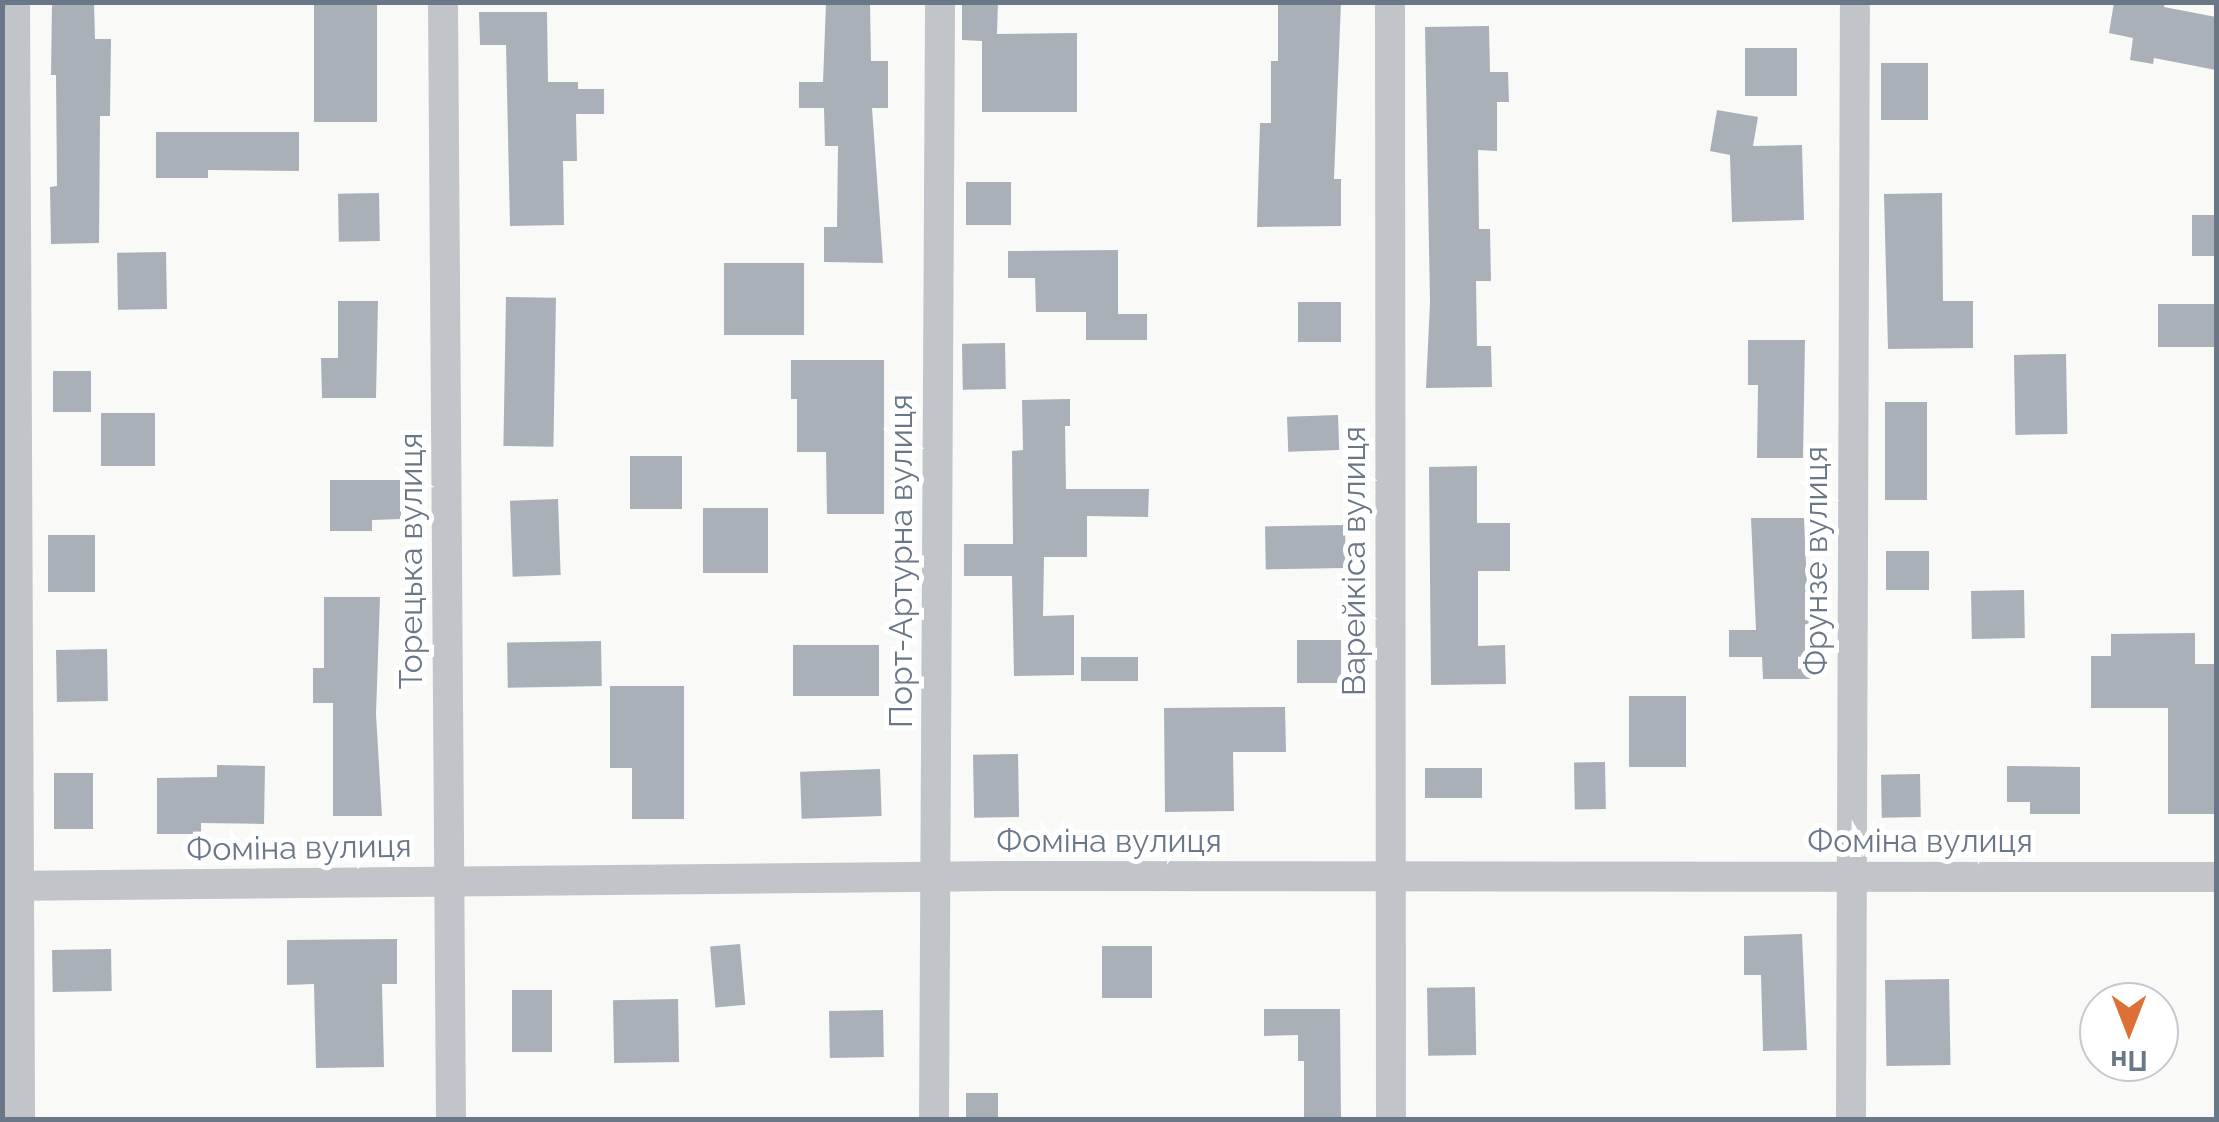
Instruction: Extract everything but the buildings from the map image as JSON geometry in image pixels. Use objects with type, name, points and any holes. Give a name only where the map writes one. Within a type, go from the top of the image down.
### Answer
[{"type":"street","points":[[15,2],[11,885],[20,1120]]},
{"type":"street","name":"Торецька вулиця","points":[[442,2],[450,1120]]},
{"type":"street","name":"Порт-Артурна вулиця","points":[[934,1120],[940,2]]},
{"type":"street","name":"Варейкіса вулиця","points":[[1390,2],[1391,1120]]},
{"type":"street","name":"Фрунзе вулиця","points":[[1851,1120],[1855,2]]},
{"type":"street","name":"Фоміна вулиця","points":[[11,885],[1388,875],[2216,877]]}]
